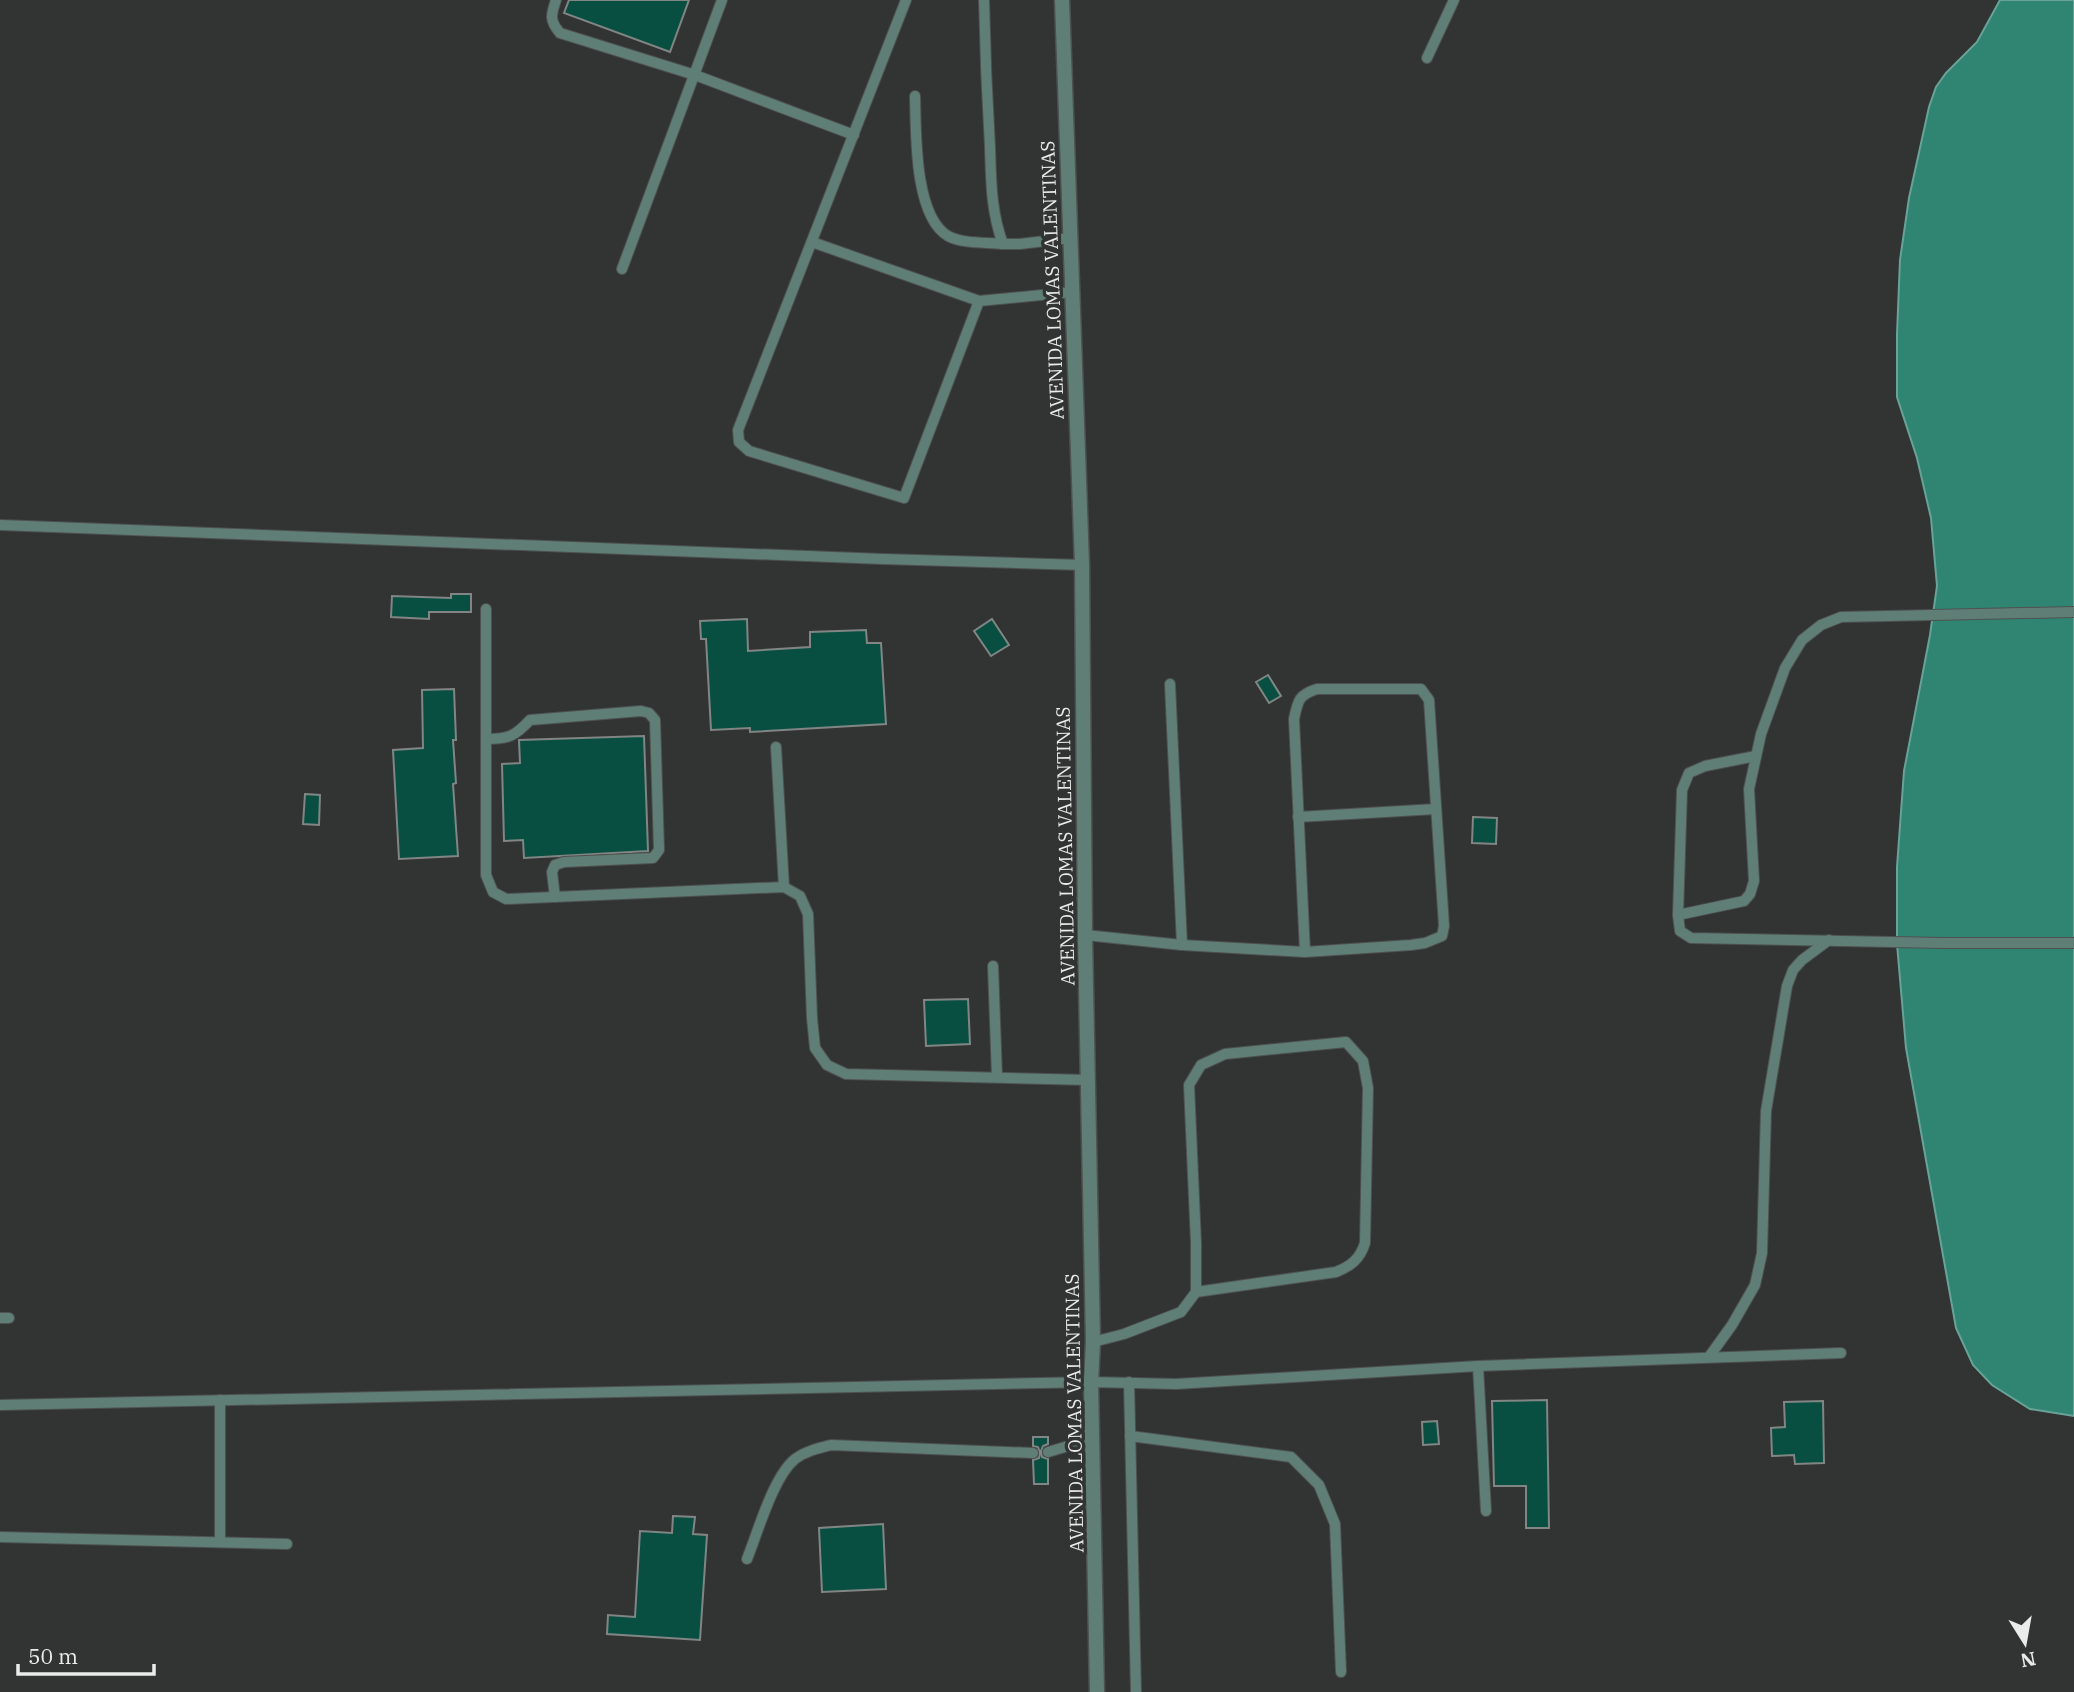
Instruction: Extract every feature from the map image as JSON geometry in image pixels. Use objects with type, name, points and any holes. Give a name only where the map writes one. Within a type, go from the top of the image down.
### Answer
[{"type":"street","name":"AVENIDA LOMAS VALENTINAS","points":[[1062,0],[1082,565],[1097,1692]]},
{"type":"lane","points":[[556,0],[551,16],[553,25],[560,33],[695,75],[855,135]]},
{"type":"lane","points":[[622,269],[722,0]]},
{"type":"lane","points":[[906,0],[738,430],[739,442],[749,451],[904,498],[979,301]]},
{"type":"lane","points":[[984,0],[993,201],[996,224],[1003,243]]},
{"type":"lane","points":[[1427,58],[1454,0]]},
{"type":"lane","points":[[915,96],[917,160],[928,209],[937,225],[948,236],[960,240],[1020,244],[1070,238]]},
{"type":"lane","points":[[812,242],[979,301],[1072,292]]},
{"type":"lane","points":[[0,524],[1082,565]]},
{"type":"lane","points":[[486,609],[486,875],[493,892],[506,899],[784,887],[800,896],[808,914],[815,1048],[827,1065],[846,1074],[1089,1080]]},
{"type":"lane","points":[[1678,915],[1744,901],[1750,894],[1754,881],[1749,789],[1761,734],[1785,668],[1802,640],[1821,625],[1841,617],[2074,612]]},
{"type":"lane","points":[[1170,684],[1182,945]]},
{"type":"lane","points":[[1085,935],[1182,945],[1305,952],[1411,945],[1442,936],[1444,926],[1429,700],[1421,689],[1317,689],[1306,693],[1298,701],[1294,719],[1305,952]]},
{"type":"lane","points":[[487,739],[505,739],[517,733],[530,720],[641,711],[649,713],[655,720],[659,850],[653,858],[564,862],[555,865],[552,872],[555,897]]},
{"type":"lane","points":[[776,747],[784,887]]},
{"type":"lane","points":[[1756,756],[1705,766],[1689,774],[1682,790],[1678,915],[1680,931],[1691,938],[2074,943]]},
{"type":"lane","points":[[1298,817],[1436,809]]},
{"type":"lane","points":[[1709,1357],[1741,1310],[1758,1274],[1762,1253],[1766,1111],[1787,986],[1793,970],[1829,939]]},
{"type":"lane","points":[[993,966],[997,1077]]},
{"type":"lane","points":[[1093,1342],[1124,1334],[1181,1312],[1196,1292],[1189,1084],[1201,1065],[1225,1054],[1346,1042],[1363,1061],[1368,1088],[1365,1243],[1362,1253],[1352,1266],[1336,1272],[1196,1292]]},
{"type":"lane","points":[[0,1405],[1091,1382],[1176,1384],[1478,1366],[1841,1353]]},
{"type":"lane","points":[[1478,1366],[1486,1511]]},
{"type":"lane","points":[[1129,1382],[1136,1692]]},
{"type":"lane","points":[[220,1401],[220,1542]]},
{"type":"lane","points":[[1130,1436],[1291,1457],[1319,1485],[1335,1524],[1341,1672]]},
{"type":"lane","points":[[1048,1452],[1092,1439]]},
{"type":"lane","points":[[747,1559],[779,1478],[795,1459],[815,1448],[831,1445],[1033,1453]]},
{"type":"lane","points":[[0,1537],[287,1544]]},
{"type":"shaded area","points":[[2000,0],[2074,0],[2074,1416],[2030,1409],[1992,1385],[1973,1365],[1956,1328],[1906,1048],[1897,944],[1897,867],[1904,771],[1937,586],[1931,518],[1917,458],[1897,397],[1900,260],[1909,198],[1936,87],[1977,42]]},
{"type":"building","points":[[569,0],[689,0],[670,52],[564,13]]},
{"type":"building","points":[[451,594],[471,594],[471,612],[429,612],[429,619],[391,617],[392,596],[451,598]]},
{"type":"building","points":[[747,619],[748,651],[810,647],[810,632],[866,630],[867,643],[881,643],[886,724],[750,732],[750,728],[711,730],[706,639],[701,639],[700,621]]},
{"type":"building","points":[[992,619],[1009,645],[991,656],[974,631]]},
{"type":"building","points":[[1268,675],[1281,696],[1269,703],[1256,682]]},
{"type":"building","points":[[454,689],[456,783],[453,784],[458,856],[399,859],[393,750],[423,748],[422,690]]},
{"type":"building","points":[[644,736],[648,851],[524,858],[523,840],[504,841],[502,764],[520,763],[519,740]]},
{"type":"building","points":[[305,794],[320,795],[319,825],[303,824]]},
{"type":"building","points":[[1473,817],[1497,818],[1496,844],[1472,843]]},
{"type":"building","points":[[968,999],[970,1044],[926,1046],[924,1000]]},
{"type":"building","points":[[1547,1400],[1549,1528],[1526,1528],[1526,1486],[1494,1486],[1492,1401]]},
{"type":"building","points":[[1823,1401],[1824,1463],[1795,1464],[1794,1455],[1772,1456],[1771,1428],[1785,1427],[1784,1402]]},
{"type":"building","points":[[1437,1421],[1439,1444],[1423,1445],[1422,1422]]},
{"type":"building","points":[[1033,1437],[1048,1437],[1048,1444],[1043,1446],[1041,1451],[1042,1457],[1048,1459],[1048,1484],[1034,1484],[1033,1460],[1039,1458],[1040,1453],[1038,1447],[1033,1446]]},
{"type":"building","points":[[673,1516],[695,1517],[693,1534],[707,1535],[700,1640],[607,1634],[608,1615],[635,1617],[640,1531],[672,1533]]},
{"type":"building","points":[[883,1524],[886,1589],[822,1592],[819,1528]]}]
